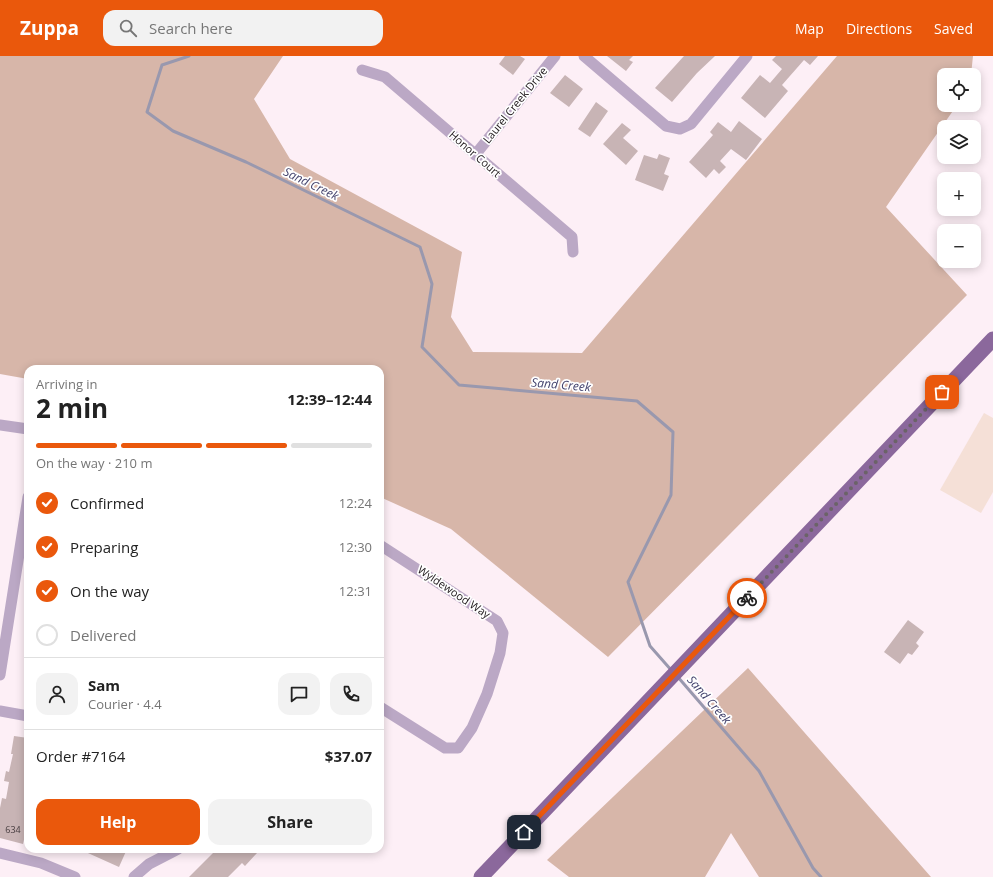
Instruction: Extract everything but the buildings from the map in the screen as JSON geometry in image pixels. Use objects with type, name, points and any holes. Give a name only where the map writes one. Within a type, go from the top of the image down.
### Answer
[{"type":"main road","points":[[481,877],[993,339]]},
{"type":"street","name":"Laurel Creek Drive","points":[[475,155],[555,56]]},
{"type":"street","points":[[584,56],[666,126],[680,129],[691,124],[747,56]]},
{"type":"street","name":"Honor Court","points":[[362,70],[385,77],[572,237],[573,252]]},
{"type":"street","points":[[0,425],[24,428]]},
{"type":"street","points":[[0,675],[24,524]]},
{"type":"street","name":"Wyldewood Way","points":[[384,548],[497,621],[503,633],[500,653],[487,694],[472,728],[458,748],[445,748],[384,710]]},
{"type":"street","points":[[17,572],[24,573]]},
{"type":"street","points":[[0,711],[24,715]]},
{"type":"street","points":[[0,853],[41,863],[75,877]]},
{"type":"street","points":[[134,877],[149,864],[170,853]]},
{"type":"shaded area","points":[[0,56],[283,56],[254,99],[290,159],[462,252],[451,317],[473,352],[582,353],[837,56],[973,56],[972,68],[937,68],[937,112],[952,112],[947,120],[937,120],[937,134],[886,207],[937,262],[937,268],[942,268],[967,295],[608,657],[451,529],[384,499],[384,365],[24,365],[24,378],[0,374]]},
{"type":"shaded area","points":[[984,413],[993,418],[993,492],[981,513],[940,490]]},
{"type":"shaded area","points":[[748,668],[931,877],[759,877],[731,833],[705,877],[569,877],[547,860]]},
{"type":"waterway","name":"Sand Creek","points":[[189,56],[162,65],[147,112],[173,131],[246,162],[420,247],[432,284],[422,347],[459,385],[637,401],[673,432],[671,495],[628,582],[650,646],[672,671]]},
{"type":"waterway","name":"Sand Creek","points":[[677,676],[759,771],[813,868],[821,877]]},
{"type":"way so far","points":[[747,598],[942,392]]},
{"type":"route","points":[[524,832],[747,598]]}]
